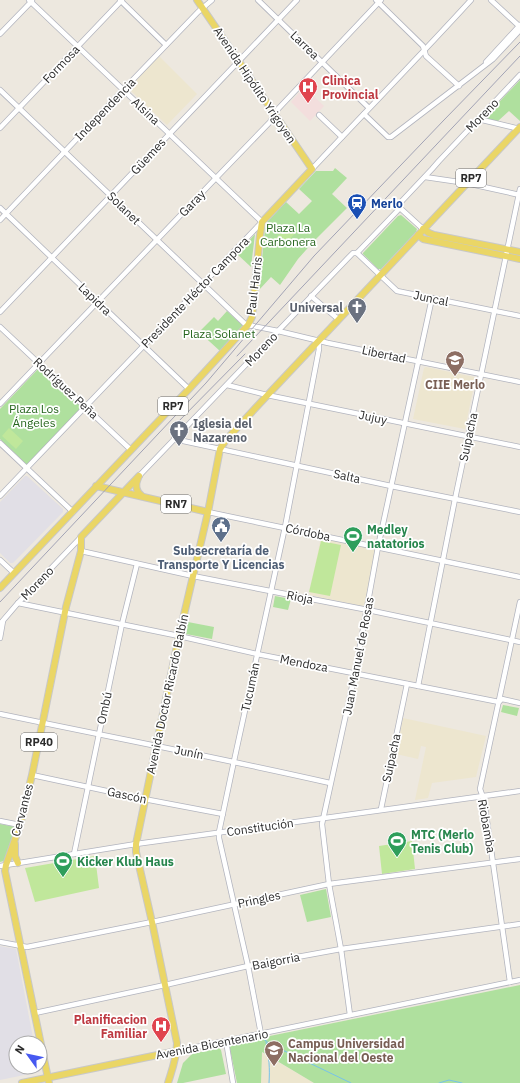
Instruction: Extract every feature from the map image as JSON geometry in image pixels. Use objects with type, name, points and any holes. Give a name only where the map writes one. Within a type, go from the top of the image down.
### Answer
[{"type":"main road","name":"Avenida Hipólito Yrigoyen","points":[[197,0],[312,169]]},
{"type":"main road","name":"RP7","points":[[318,340],[520,128]]},
{"type":"main road","name":"Presidente Héctor Campora","points":[[262,222],[312,169]]},
{"type":"main road","name":"Paul Harris","points":[[248,325],[252,317],[262,222]]},
{"type":"main road","points":[[423,229],[429,233],[507,253],[520,259]]},
{"type":"main road","points":[[418,235],[423,239],[507,253],[520,252]]},
{"type":"main road","name":"RP7","points":[[0,588],[248,325]]},
{"type":"main road","name":"Avenida Doctor Ricardo Balbín","points":[[168,1083],[177,1050],[177,1043],[136,852],[144,799],[178,636],[208,512],[220,449],[226,440],[318,340]]},
{"type":"main road","points":[[139,476],[136,482],[136,488],[139,494],[144,497]]},
{"type":"main road","name":"Moreno","points":[[81,537],[139,476]]},
{"type":"main road","name":"Córdoba","points":[[96,486],[208,512]]},
{"type":"main road","name":"Cervantes","points":[[48,1080],[35,1012],[3,866],[20,825],[43,723],[65,613],[81,551],[81,537]]},
{"type":"main road","points":[[15,839],[15,856],[18,863]]},
{"type":"main road","name":"Avenida Bicentenario","points":[[22,1083],[48,1080],[177,1050]]},
{"type":"street","points":[[121,0],[166,46]]},
{"type":"street","name":"Formosa","points":[[0,128],[121,0]]},
{"type":"street","name":"Independencia","points":[[0,220],[64,151],[212,0]]},
{"type":"street","name":"Larrea","points":[[258,0],[369,108]]},
{"type":"street","name":"Güemes","points":[[0,312],[297,0]]},
{"type":"street","name":"Presidente Héctor Campora","points":[[312,169],[471,0]]},
{"type":"street","points":[[491,0],[520,27]]},
{"type":"street","points":[[0,34],[31,1]]},
{"type":"street","name":"Alsina","points":[[31,1],[77,47],[262,222]]},
{"type":"street","points":[[379,1],[423,46],[426,56],[459,86]]},
{"type":"street","name":"Garay","points":[[0,404],[270,122],[278,109],[379,1]]},
{"type":"street","points":[[364,114],[388,137],[391,137],[459,86],[497,55],[520,27]]},
{"type":"street","points":[[478,71],[520,27]]},
{"type":"street","name":"Moreno","points":[[139,476],[311,296],[353,253],[357,253],[400,208],[401,202],[520,75]]},
{"type":"street","name":"Solanet","points":[[0,90],[244,323],[248,325]]},
{"type":"street","points":[[319,115],[342,137]]},
{"type":"street","points":[[478,119],[520,128]]},
{"type":"street","points":[[425,177],[466,183],[519,194]]},
{"type":"street","name":"Suipacha","points":[[418,686],[455,499],[520,189]]},
{"type":"street","name":"Lapidra","points":[[0,208],[189,389]]},
{"type":"street","points":[[400,208],[423,229]]},
{"type":"street","name":"Presidente Héctor Campora","points":[[0,496],[262,222]]},
{"type":"street","name":"Juncal","points":[[357,253],[397,291],[520,316]]},
{"type":"street","points":[[311,296],[338,320]]},
{"type":"street","name":"Juan Manuel de Rosas","points":[[350,1015],[322,824],[368,610],[378,547],[406,424],[432,298]]},
{"type":"street","name":"Libertad","points":[[248,325],[418,362],[520,382]]},
{"type":"street","name":"Rodríguez Peña","points":[[0,327],[86,406],[131,450]]},
{"type":"street","name":"Tucumán","points":[[261,1034],[248,966],[219,838],[234,761],[285,527],[319,349],[318,340]]},
{"type":"street","name":"Jujuy","points":[[227,385],[267,395],[520,447]]},
{"type":"street","name":"Salta","points":[[174,439],[520,512]]},
{"type":"street","points":[[0,443],[73,512]]},
{"type":"street","name":"Córdoba","points":[[208,512],[520,576]]},
{"type":"street","name":"Moreno","points":[[1,623],[81,537]]},
{"type":"street","name":"Rioja","points":[[81,551],[193,576],[368,610],[520,642]]},
{"type":"street","points":[[0,560],[14,573]]},
{"type":"street","name":"Ombú","points":[[74,854],[122,624],[137,564]]},
{"type":"street","name":"Riobamba","points":[[510,982],[494,863],[484,800],[480,789],[520,602]]},
{"type":"street","name":"Mendoza","points":[[18,603],[257,654],[407,684],[499,702],[502,699],[520,703]]},
{"type":"street","points":[[0,638],[1,623]]},
{"type":"street","name":"Suipacha","points":[[381,809],[407,684]]},
{"type":"street","name":"Junín","points":[[0,714],[330,782]]},
{"type":"street","name":"Gascón","points":[[32,774],[144,799],[223,814]]},
{"type":"street","name":"Constitución","points":[[3,866],[136,844],[520,791]]},
{"type":"street","points":[[0,821],[20,825]]},
{"type":"street","name":"Pringles","points":[[0,942],[27,947],[330,884],[520,859]]},
{"type":"street","name":"Baigorria","points":[[35,1012],[248,966],[341,949],[520,924]]},
{"type":"street","name":"Avenida Bicentenario","points":[[177,1050],[520,980]]},
{"type":"street","points":[[226,1041],[233,1083]]},
{"type":"shaded area","points":[[159,56],[197,94],[167,125],[128,88]]},
{"type":"shaded area","name":"Clinica Provincial","points":[[304,87],[324,106],[310,121],[291,102]]},
{"type":"shaded area","points":[[426,367],[474,377],[475,380],[465,429],[413,419],[424,368]]},
{"type":"shaded area","points":[[25,476],[27,476],[63,509],[63,512],[13,563],[10,563],[0,553],[0,502]]},
{"type":"shaded area","points":[[321,537],[375,548],[377,551],[366,604],[362,606],[309,595]]},
{"type":"shaded area","points":[[403,718],[486,736],[476,777],[432,783],[428,798],[415,800],[426,747],[421,746],[418,759],[396,754]]},
{"type":"shaded area","points":[[0,946],[16,949],[32,1035],[8,1035],[8,1075],[24,1075],[0,1080]]},
{"type":"shaded area","name":"Campus Universidad Nacional del Oeste","points":[[261,1052],[314,1083],[261,1083]]},
{"type":"green space","points":[[520,80],[520,121],[509,111],[498,121],[487,119],[485,117]]},
{"type":"green space","name":"Plaza La Carbonera","points":[[335,168],[347,178],[332,194],[347,208],[298,259],[280,285],[271,277],[259,290],[265,229],[268,221],[286,202],[299,214],[312,201],[299,189],[316,171],[333,171]]},
{"type":"green space","points":[[401,215],[417,229],[416,232],[381,269],[378,269],[363,253],[398,216]]},
{"type":"green space","points":[[289,225],[296,232],[284,246],[276,238]]},
{"type":"green space","points":[[255,234],[251,267],[237,254]]},
{"type":"green space","name":"Plaza Solanet","points":[[227,311],[243,326],[220,351],[199,332],[214,317],[218,321]]},
{"type":"green space","name":"Plaza Los Ángeles","points":[[40,367],[82,407],[27,465],[0,439],[0,409]]},
{"type":"green space","points":[[9,428],[23,441],[16,449],[2,436]]},
{"type":"green space","points":[[321,541],[341,545],[330,596],[309,592]]},
{"type":"green space","points":[[275,596],[291,599],[288,610],[273,607]]},
{"type":"green space","points":[[188,622],[214,627],[212,639],[186,634]]},
{"type":"green space","points":[[503,705],[519,708],[517,716],[501,712]]},
{"type":"green space","points":[[0,824],[16,827],[4,861],[0,862]]},
{"type":"green space","name":"MTC (Merlo Tenis Club)","points":[[412,841],[415,869],[382,874],[379,846]]},
{"type":"green space","name":"Kicker Klub Haus","points":[[95,856],[99,888],[35,902],[25,868]]},
{"type":"green space","points":[[326,889],[331,917],[307,922],[300,895]]},
{"type":"green space","points":[[520,985],[520,1083],[314,1083],[262,1052],[261,1083],[237,1083],[229,1042],[258,1035],[260,1038]]},
{"type":"green space","points":[[219,1048],[221,1050],[226,1074],[177,1083],[183,1063],[192,1054]]},
{"type":"waterway","points":[[261,1037],[270,1044],[351,1083]]},
{"type":"waterway","points":[[266,1042],[269,1062],[269,1083]]},
{"type":"waterway","points":[[439,1083],[449,1080],[462,1083]]},
{"type":"railway","points":[[0,602],[206,383],[314,256],[520,42]]},
{"type":"railway","points":[[237,356],[520,56]]},
{"type":"railway","points":[[175,425],[245,354]]},
{"type":"place","name":"Clinica Provincial","points":[[308,104]]},
{"type":"place","name":"Merlo","points":[[357,220]]},
{"type":"place","name":"Universal","points":[[357,324]]},
{"type":"place","name":"CIIE Merlo","points":[[455,377]]},
{"type":"place","name":"Iglesia del Nazareno","points":[[179,447]]},
{"type":"place","name":"Subsecretaría de Transporte Y Licencias","points":[[221,543]]},
{"type":"place","name":"Medley natatorios","points":[[353,553]]},
{"type":"place","name":"MTC (Merlo Tenis Club)","points":[[397,858]]},
{"type":"place","name":"Kicker Klub Haus","points":[[63,878]]},
{"type":"place","name":"Planificacion Familiar","points":[[161,1043]]},
{"type":"place","name":"Campus Universidad Nacional del Oeste","points":[[274,1067]]}]
